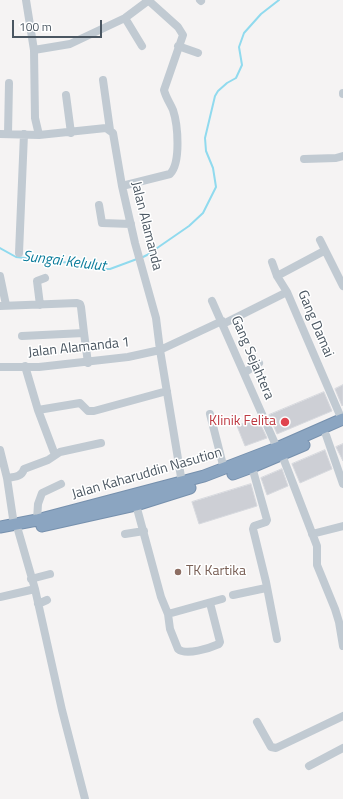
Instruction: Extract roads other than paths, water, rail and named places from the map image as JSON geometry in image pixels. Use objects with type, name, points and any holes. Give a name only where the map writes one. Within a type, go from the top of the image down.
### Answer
[{"type":"highway","name":"Jalan Kaharuddin Nasution","points":[[0,534],[37,520],[135,500],[224,469],[280,452],[326,435],[343,422]]},
{"type":"highway","name":"Jalan Kaharuddin Nasution","points":[[0,527],[16,528],[69,521],[135,500],[252,467],[343,422]]},
{"type":"street","points":[[26,0],[34,50],[35,118],[39,135]]},
{"type":"street","points":[[34,50],[70,44],[124,18],[149,0],[181,30],[183,35],[164,90],[173,112],[178,139],[173,170],[167,175],[122,186]]},
{"type":"street","points":[[124,18],[142,46]]},
{"type":"street","points":[[178,46],[198,53]]},
{"type":"street","name":"Jalan Alamanda","points":[[103,80],[110,130],[113,133],[122,186],[139,258],[156,318],[182,483]]},
{"type":"street","points":[[9,83],[4,134],[39,135],[106,128],[110,130]]},
{"type":"street","points":[[66,95],[71,132]]},
{"type":"street","points":[[19,253],[24,134]]},
{"type":"street","points":[[304,159],[336,158],[343,156]]},
{"type":"street","points":[[99,205],[102,223],[131,224]]},
{"type":"street","points":[[320,240],[324,251],[343,286]]},
{"type":"street","points":[[277,276],[324,251]]},
{"type":"street","name":"Gang Damai","points":[[272,262],[343,422]]},
{"type":"street","points":[[0,276],[3,306],[80,304],[82,307],[88,363]]},
{"type":"street","points":[[40,306],[37,281],[45,278]]},
{"type":"street","name":"Jalan Alamanda 1","points":[[0,367],[39,367],[88,363],[128,358],[160,350],[286,292]]},
{"type":"street","name":"Gang Sejahtera","points":[[212,301],[223,322],[244,373],[280,452],[317,546],[318,565],[335,609],[343,646]]},
{"type":"street","points":[[22,336],[84,333]]},
{"type":"street","points":[[244,373],[259,363]]},
{"type":"street","points":[[26,366],[38,410],[55,455]]},
{"type":"street","points":[[38,410],[80,403],[88,411],[94,411],[167,391]]},
{"type":"street","points":[[210,414],[224,469]]},
{"type":"street","points":[[326,435],[343,484]]},
{"type":"street","points":[[7,478],[19,476],[23,473],[24,469],[48,460],[55,455],[79,447],[101,443]]},
{"type":"street","points":[[0,450],[7,478],[16,528],[35,588],[62,710],[85,799]]},
{"type":"street","points":[[252,467],[267,520],[266,522],[254,526],[253,529],[277,639]]},
{"type":"street","points":[[37,520],[38,504],[42,493],[61,484]]},
{"type":"street","points":[[135,500],[161,597],[168,614],[170,629],[179,650],[186,652],[217,645],[220,642],[210,603]]},
{"type":"street","points":[[312,534],[343,526]]},
{"type":"street","points":[[125,534],[144,531]]},
{"type":"street","points":[[32,579],[50,574]]},
{"type":"street","points":[[0,597],[35,588]]},
{"type":"street","points":[[233,595],[266,588]]},
{"type":"street","points":[[168,614],[222,599]]},
{"type":"street","points":[[38,604],[47,600]]},
{"type":"street","points":[[257,722],[271,746],[276,748],[343,716]]},
{"type":"street","points":[[309,766],[343,748]]},
{"type":"waterway","name":"Sungai Kelulut","points":[[141,258],[189,226],[203,213],[216,187],[213,168],[206,151],[205,138],[215,96],[227,83],[236,78],[242,65],[239,47],[244,33],[261,14],[279,0]]},
{"type":"waterway","name":"Sungai Kelulut","points":[[0,248],[16,257],[71,263],[95,269],[110,269],[137,259]]},
{"type":"place","name":"Klinik Felita","points":[[285,422]]},
{"type":"place","name":"TK Kartika","points":[[178,572]]}]
